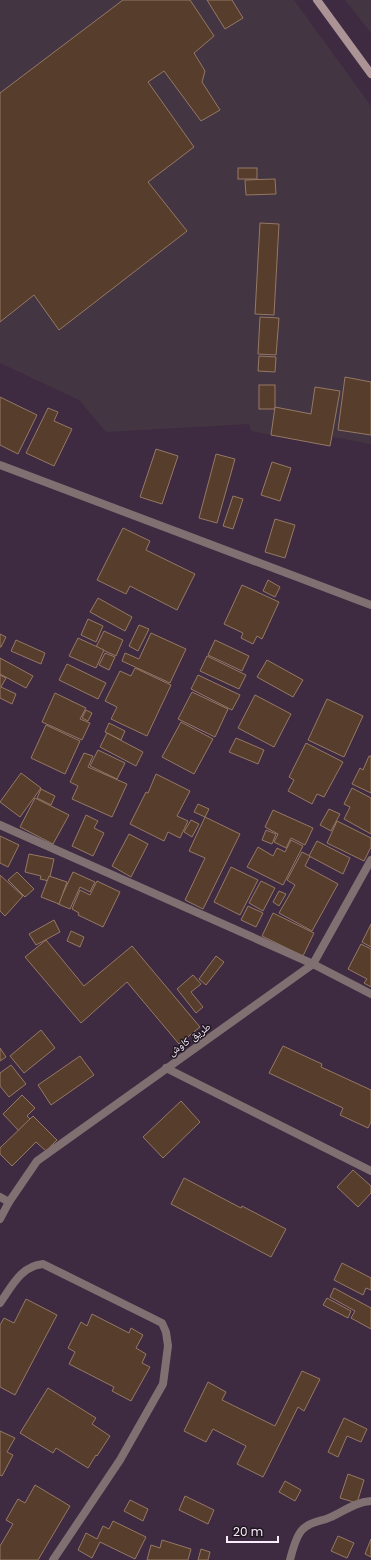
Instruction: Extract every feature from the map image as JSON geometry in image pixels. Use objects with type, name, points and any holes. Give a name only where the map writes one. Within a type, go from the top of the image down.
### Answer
[{"type":"main road","points":[[317,0],[371,74]]},
{"type":"street","points":[[0,466],[371,605]]},
{"type":"street","points":[[0,824],[313,964],[371,994]]},
{"type":"street","name":"طريق كاوش","points":[[0,1219],[9,1202],[37,1161],[313,964],[371,860]]},
{"type":"street","points":[[166,1068],[371,1171]]},
{"type":"street","points":[[0,1197],[9,1202]]},
{"type":"street","points":[[0,1303],[19,1276],[34,1265],[43,1264],[162,1323],[166,1332],[168,1346],[164,1384],[120,1460],[53,1560]]},
{"type":"street","points":[[290,1560],[302,1530],[315,1521],[330,1518],[348,1508],[371,1501]]},
{"type":"shaded area","points":[[0,0],[294,0],[371,106],[371,444],[333,437],[330,446],[251,431],[249,424],[106,432],[79,400],[0,363]]},
{"type":"shaded area","points":[[345,0],[371,0],[371,33]]},
{"type":"building","points":[[123,0],[190,0],[214,36],[194,53],[205,71],[202,82],[220,110],[201,121],[164,71],[148,82],[194,147],[148,182],[187,231],[59,330],[34,295],[0,322],[0,93]]},
{"type":"building","points":[[207,0],[232,0],[243,18],[225,29]]},
{"type":"building","points":[[238,168],[257,168],[257,179],[238,179]]},
{"type":"building","points":[[275,179],[276,194],[246,195],[245,180]]},
{"type":"building","points":[[260,223],[279,224],[274,315],[255,314]]},
{"type":"building","points":[[260,317],[279,318],[276,355],[258,354]]},
{"type":"building","points":[[259,356],[276,357],[275,372],[258,371]]},
{"type":"building","points":[[345,377],[371,382],[371,435],[338,430]]},
{"type":"building","points":[[259,385],[275,385],[275,409],[259,409]]},
{"type":"building","points":[[315,387],[340,391],[330,446],[271,435],[275,407],[311,414]]},
{"type":"building","points":[[0,397],[37,415],[18,454],[0,445]]},
{"type":"building","points":[[48,408],[58,412],[54,421],[72,429],[54,466],[26,453]]},
{"type":"building","points":[[156,449],[178,456],[162,504],[140,497]]},
{"type":"building","points":[[216,454],[235,459],[217,523],[199,518]]},
{"type":"building","points":[[272,462],[291,468],[280,501],[261,495]]},
{"type":"building","points":[[233,496],[243,499],[233,529],[223,526]]},
{"type":"building","points":[[275,519],[295,525],[285,558],[265,552]]},
{"type":"building","points":[[123,528],[150,541],[146,550],[195,574],[177,610],[130,586],[126,594],[97,580]]},
{"type":"building","points":[[268,580],[280,587],[275,597],[263,591]]},
{"type":"building","points":[[242,585],[279,602],[262,639],[257,636],[253,644],[241,638],[243,633],[224,624]]},
{"type":"building","points":[[98,598],[132,617],[125,631],[90,612]]},
{"type":"building","points":[[88,619],[103,626],[96,642],[81,635]]},
{"type":"building","points":[[139,625],[149,629],[138,651],[129,646]]},
{"type":"building","points":[[104,631],[123,640],[116,656],[96,647]]},
{"type":"building","points":[[151,633],[186,649],[170,683],[122,661],[125,653],[139,659]]},
{"type":"building","points":[[0,634],[6,637],[1,647],[0,647]]},
{"type":"building","points":[[78,638],[104,650],[96,668],[69,656]]},
{"type":"building","points":[[16,640],[45,653],[41,664],[11,651]]},
{"type":"building","points":[[215,640],[249,656],[242,671],[208,655]]},
{"type":"building","points":[[105,653],[115,657],[109,670],[99,665]]},
{"type":"building","points":[[207,656],[246,675],[239,689],[200,671]]},
{"type":"building","points":[[0,658],[33,676],[26,688],[0,674]]},
{"type":"building","points":[[267,660],[303,680],[293,697],[257,677]]},
{"type":"building","points":[[67,664],[106,683],[98,699],[59,680]]},
{"type":"building","points":[[135,668],[171,685],[147,736],[111,719],[117,707],[105,701],[120,671],[131,676]]},
{"type":"building","points":[[0,675],[6,678],[1,687],[16,694],[12,704],[0,698]]},
{"type":"building","points":[[198,675],[240,695],[232,710],[191,689]]},
{"type":"building","points":[[192,692],[228,709],[215,737],[178,719]]},
{"type":"building","points":[[55,693],[86,708],[80,719],[90,723],[82,740],[42,722]]},
{"type":"building","points":[[255,695],[291,714],[274,747],[238,728]]},
{"type":"building","points":[[327,699],[363,716],[344,757],[308,740]]},
{"type":"building","points":[[86,710],[92,713],[88,721],[82,718]]},
{"type":"building","points":[[181,722],[213,739],[194,774],[162,757]]},
{"type":"building","points":[[109,723],[125,731],[121,740],[105,732]]},
{"type":"building","points":[[46,725],[80,741],[65,774],[31,758]]},
{"type":"building","points":[[107,733],[143,752],[136,766],[100,747]]},
{"type":"building","points":[[236,738],[264,750],[258,764],[229,752]]},
{"type":"building","points":[[306,743],[343,762],[324,797],[317,794],[312,804],[288,791],[294,780],[289,777]]},
{"type":"building","points":[[98,750],[125,763],[117,779],[90,766]]},
{"type":"building","points":[[84,753],[93,756],[88,767],[127,784],[112,817],[72,799],[78,786],[70,782]]},
{"type":"building","points":[[369,756],[371,756],[371,793],[352,784],[360,768],[363,770]]},
{"type":"building","points":[[21,773],[41,788],[20,817],[0,802]]},
{"type":"building","points":[[156,774],[190,791],[177,816],[188,821],[180,838],[168,832],[164,841],[130,824],[146,792],[148,793]]},
{"type":"building","points":[[352,788],[371,798],[371,834],[344,819],[350,807],[344,804]]},
{"type":"building","points":[[41,789],[55,796],[51,805],[37,798]]},
{"type":"building","points":[[35,798],[69,815],[53,844],[20,827]]},
{"type":"building","points":[[198,804],[209,809],[205,817],[194,812]]},
{"type":"building","points":[[329,809],[340,814],[331,831],[320,825]]},
{"type":"building","points":[[273,810],[313,828],[305,845],[291,838],[286,848],[274,842],[278,834],[265,827]]},
{"type":"building","points":[[86,815],[98,821],[94,828],[104,833],[93,856],[72,846]]},
{"type":"building","points":[[205,817],[240,834],[203,909],[185,900],[205,858],[189,851]]},
{"type":"building","points":[[191,820],[199,824],[192,837],[184,832]]},
{"type":"building","points":[[337,821],[371,838],[371,847],[364,861],[327,843]]},
{"type":"building","points":[[266,830],[276,834],[272,844],[262,840]]},
{"type":"building","points":[[129,834],[148,844],[131,877],[112,866]]},
{"type":"building","points":[[0,836],[19,845],[8,867],[0,863]]},
{"type":"building","points":[[291,840],[303,846],[283,885],[247,867],[258,847],[273,856],[277,848],[285,852]]},
{"type":"building","points":[[317,841],[350,858],[343,874],[309,856]]},
{"type":"building","points":[[302,852],[310,856],[305,866],[338,884],[312,931],[279,913],[295,885],[287,880]]},
{"type":"building","points":[[29,854],[54,859],[49,881],[40,879],[41,876],[25,872]]},
{"type":"building","points":[[231,867],[258,880],[240,915],[214,902]]},
{"type":"building","points":[[17,872],[34,889],[25,897],[8,880]]},
{"type":"building","points":[[73,872],[95,882],[90,892],[80,887],[70,909],[58,904]]},
{"type":"building","points":[[0,875],[23,896],[5,916],[0,911]]},
{"type":"building","points":[[49,876],[67,882],[59,904],[41,897]]},
{"type":"building","points":[[97,881],[120,892],[103,927],[78,915],[79,913],[72,909],[80,890],[90,895]]},
{"type":"building","points":[[261,881],[275,888],[263,911],[249,903]]},
{"type":"building","points":[[279,891],[286,894],[279,906],[273,902]]},
{"type":"building","points":[[248,906],[263,913],[256,927],[241,920]]},
{"type":"building","points":[[273,913],[314,933],[303,956],[262,936]]},
{"type":"building","points":[[54,920],[60,932],[36,945],[29,934]]},
{"type":"building","points":[[371,924],[371,947],[362,942]]},
{"type":"building","points":[[71,931],[84,937],[80,947],[67,941]]},
{"type":"building","points":[[46,940],[84,986],[132,946],[200,1027],[179,1044],[127,982],[81,1023],[25,957]]},
{"type":"building","points":[[361,944],[371,949],[371,987],[364,983],[367,979],[348,969]]},
{"type":"building","points":[[216,956],[224,962],[206,985],[199,979]]},
{"type":"building","points":[[193,975],[201,984],[191,992],[203,1007],[196,1013],[177,989]]},
{"type":"building","points":[[41,1030],[55,1048],[24,1073],[10,1056]]},
{"type":"building","points":[[283,1046],[322,1064],[321,1067],[371,1090],[371,1122],[368,1128],[340,1115],[343,1108],[269,1073]]},
{"type":"building","points":[[0,1048],[6,1057],[0,1061]]},
{"type":"building","points":[[80,1056],[94,1075],[51,1105],[38,1085]]},
{"type":"building","points":[[11,1065],[26,1084],[9,1097],[0,1086],[0,1073]]},
{"type":"building","points":[[22,1095],[35,1108],[27,1116],[31,1120],[19,1131],[3,1114]]},
{"type":"building","points":[[181,1101],[200,1122],[163,1158],[143,1137]]},
{"type":"building","points":[[33,1116],[57,1140],[46,1151],[36,1142],[12,1166],[0,1154],[0,1148]]},
{"type":"building","points":[[353,1170],[371,1186],[371,1193],[358,1207],[337,1187]]},
{"type":"building","points":[[184,1178],[241,1208],[242,1206],[286,1229],[271,1257],[171,1204]]},
{"type":"building","points":[[342,1263],[371,1278],[371,1290],[366,1288],[363,1295],[334,1280]]},
{"type":"building","points":[[334,1288],[371,1308],[371,1329],[351,1318],[355,1311],[330,1297]]},
{"type":"building","points":[[327,1298],[351,1311],[348,1318],[323,1305]]},
{"type":"building","points":[[26,1299],[57,1315],[15,1395],[0,1387],[0,1325],[4,1318],[14,1323]]},
{"type":"building","points":[[92,1314],[129,1333],[131,1328],[143,1335],[136,1348],[146,1354],[142,1363],[150,1367],[131,1401],[112,1391],[114,1387],[69,1364],[75,1352],[68,1348],[81,1322],[87,1326]]},
{"type":"building","points":[[302,1371],[320,1379],[304,1411],[298,1407],[263,1477],[237,1464],[246,1446],[213,1429],[206,1442],[184,1431],[208,1382],[226,1392],[222,1400],[275,1426]]},
{"type":"building","points":[[48,1388],[96,1418],[92,1424],[110,1436],[88,1468],[56,1448],[53,1453],[20,1433]]},
{"type":"building","points":[[344,1418],[367,1429],[361,1442],[347,1436],[338,1457],[328,1452]]},
{"type":"building","points":[[0,1431],[15,1438],[7,1452],[13,1455],[2,1476],[0,1475]]},
{"type":"building","points":[[348,1474],[364,1480],[357,1503],[340,1498]]},
{"type":"building","points":[[285,1481],[301,1490],[295,1501],[279,1492]]},
{"type":"building","points":[[35,1485],[70,1506],[38,1560],[0,1560],[0,1546],[13,1524],[6,1520],[18,1499],[25,1503]]},
{"type":"building","points":[[185,1496],[214,1510],[208,1524],[179,1510]]},
{"type":"building","points":[[130,1500],[148,1509],[143,1521],[124,1511]]},
{"type":"building","points":[[113,1521],[146,1537],[135,1559],[100,1542],[92,1558],[78,1550],[86,1533],[97,1539],[103,1526],[109,1529]]},
{"type":"building","points":[[338,1536],[354,1543],[347,1558],[331,1551]]},
{"type":"building","points":[[371,1539],[371,1557],[365,1554]]},
{"type":"building","points":[[162,1540],[191,1549],[188,1560],[147,1560],[151,1545],[160,1548]]},
{"type":"building","points":[[201,1549],[210,1552],[208,1560],[198,1560]]}]
